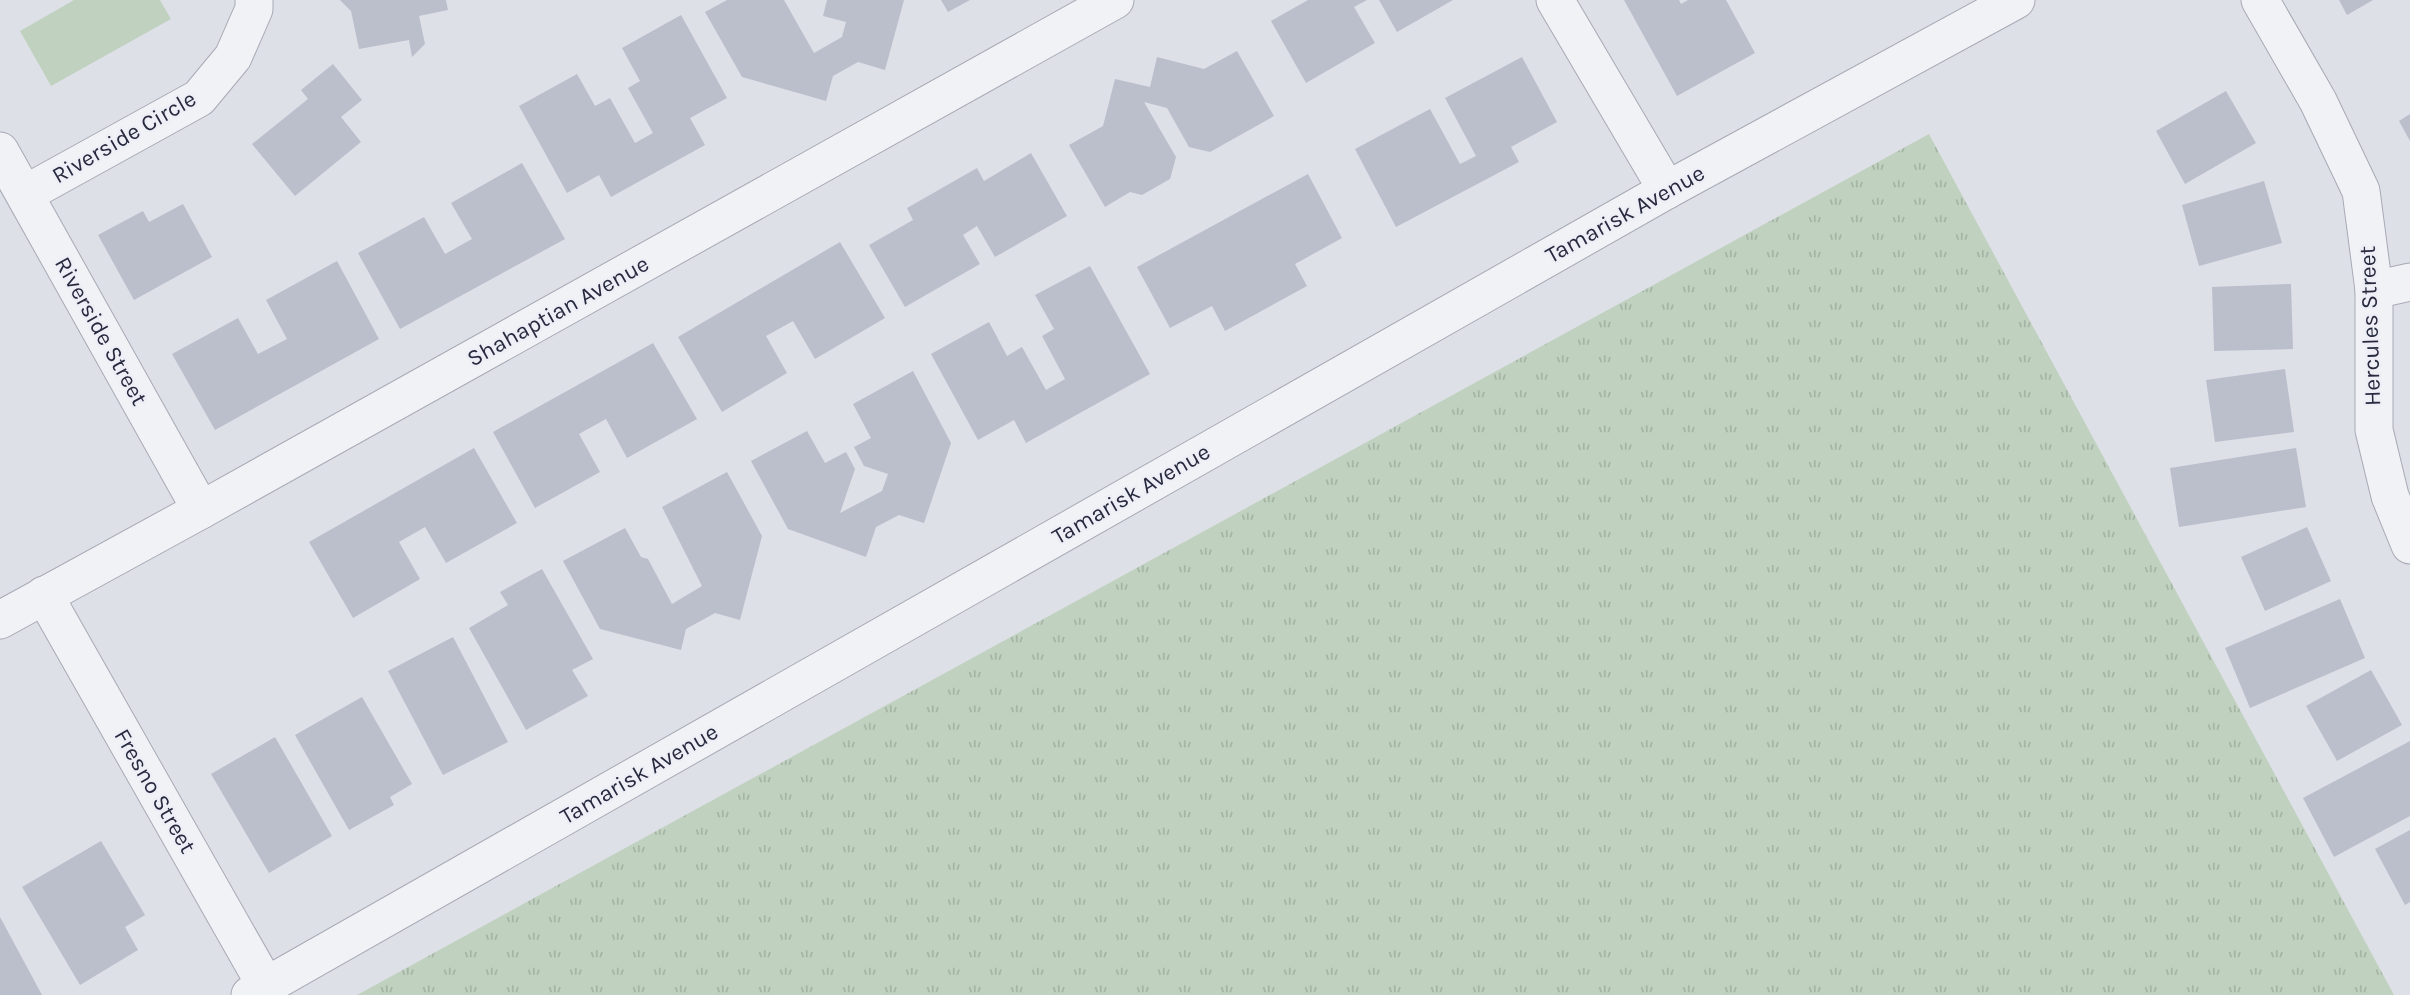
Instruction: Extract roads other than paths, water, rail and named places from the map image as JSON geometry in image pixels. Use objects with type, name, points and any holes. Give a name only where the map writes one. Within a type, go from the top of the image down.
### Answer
[{"type":"street","name":"Riverside Circle","points":[[24,194],[199,98],[233,57],[254,9],[254,0]]},
{"type":"street","name":"Shahaptian Avenue","points":[[0,620],[1115,0]]},
{"type":"street","points":[[1555,0],[1667,190]]},
{"type":"street","name":"Tamarisk Avenue","points":[[258,991],[1667,190],[2016,0]]},
{"type":"street","name":"Hercules Street","points":[[2260,0],[2318,101],[2361,191],[2374,290],[2374,430],[2390,496],[2410,545]]},
{"type":"street","name":"Riverside Street","points":[[0,151],[201,510]]},
{"type":"street","points":[[2374,290],[2410,282]]},
{"type":"street","name":"Fresno Street","points":[[44,595],[258,991]]}]
